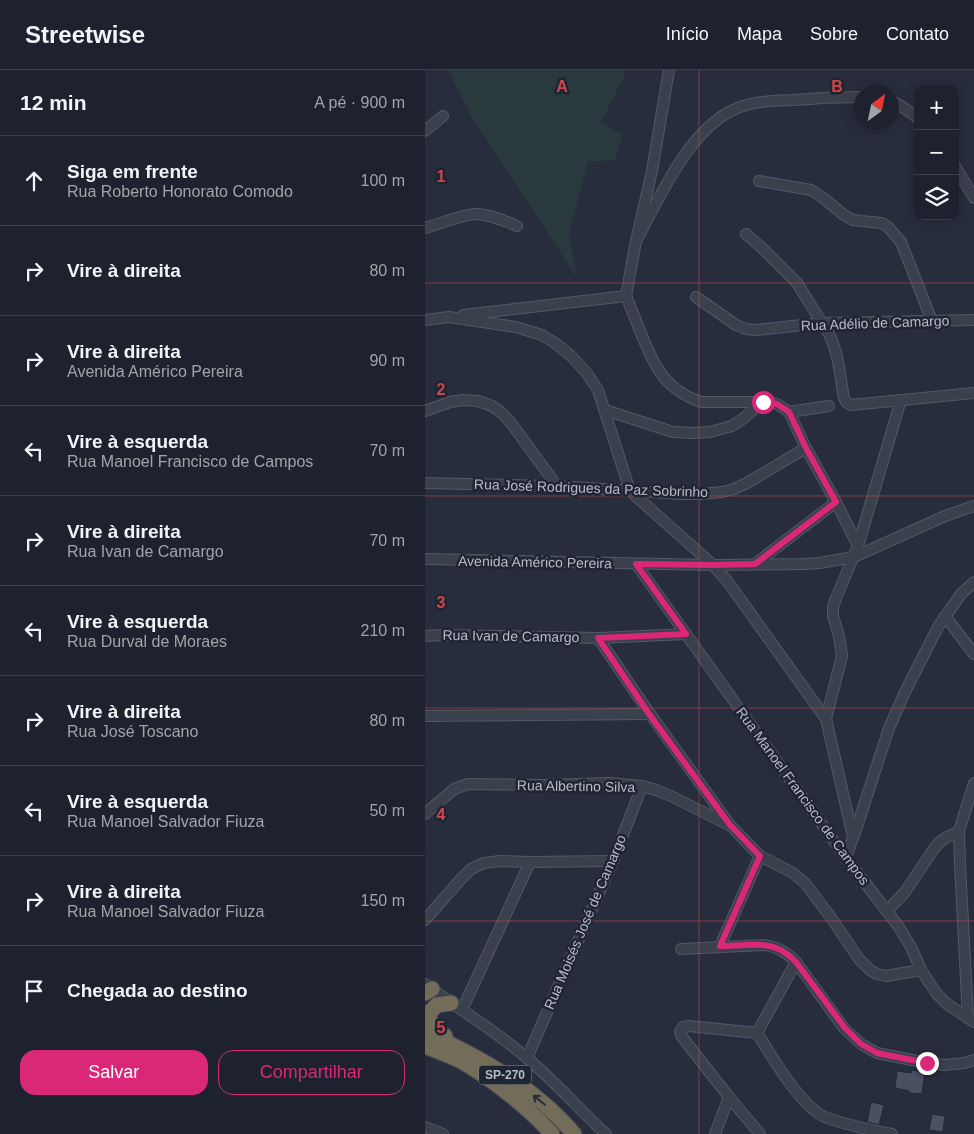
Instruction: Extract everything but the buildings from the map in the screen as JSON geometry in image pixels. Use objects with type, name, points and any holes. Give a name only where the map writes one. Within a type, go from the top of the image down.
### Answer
[{"type":"highway","points":[[456,1006],[437,1005],[430,1012],[429,1018],[432,1026],[462,1049]]},
{"type":"highway","name":"SP-270","points":[[425,1032],[462,1049],[516,1082],[542,1102],[574,1134]]},
{"type":"highway","name":"SP-270","points":[[425,1046],[462,1062],[485,1077],[517,1101],[552,1134]]},
{"type":"street","points":[[669,70],[652,171],[626,296],[659,370],[668,382],[679,391],[701,402],[763,402],[777,404],[789,412],[858,546]]},
{"type":"street","points":[[636,241],[674,173],[694,143],[717,120],[732,110],[745,105],[763,102],[854,97]]},
{"type":"street","points":[[899,105],[914,115]]},
{"type":"street","points":[[425,130],[443,116]]},
{"type":"street","points":[[959,173],[974,198]]},
{"type":"street","points":[[759,181],[811,190],[853,220],[882,223],[888,227],[901,242],[932,321]]},
{"type":"street","points":[[425,228],[472,214],[481,214],[517,226]]},
{"type":"street","points":[[746,234],[797,283],[834,344],[844,398],[847,403],[974,393]]},
{"type":"street","points":[[425,320],[626,296]]},
{"type":"street","name":"Rua Adélio de Camargo","points":[[696,297],[728,320],[746,329],[756,330],[821,323],[974,320]]},
{"type":"street","points":[[449,317],[516,327],[542,335],[570,355],[586,372],[598,390],[630,491],[713,565],[728,582],[826,719],[853,837]]},
{"type":"street","points":[[425,411],[450,402],[463,400],[478,401],[492,406],[511,423],[557,486]]},
{"type":"street","points":[[826,719],[842,656],[833,608],[858,546],[901,400]]},
{"type":"street","points":[[605,410],[673,432],[695,433],[710,432],[732,426],[763,402]]},
{"type":"street","points":[[789,412],[829,406]]},
{"type":"street","name":"Rua José Rodrigues da Paz Sobrinho","points":[[425,483],[557,486],[702,494],[734,489],[806,448]]},
{"type":"street","points":[[755,564],[836,502]]},
{"type":"street","name":"Avenida Américo Pereira","points":[[425,559],[713,565],[819,563],[854,557],[945,516],[974,506]]},
{"type":"street","name":"Rua Manoel Francisco de Campos","points":[[636,564],[846,858],[899,927],[911,947],[921,970],[937,994],[947,1004],[971,1020]]},
{"type":"street","points":[[846,858],[897,709],[938,627],[961,594],[974,582]]},
{"type":"street","points":[[945,616],[974,654]]},
{"type":"street","name":"Rua Ivan de Camargo","points":[[425,636],[598,638],[686,634]]},
{"type":"street","points":[[598,638],[649,714],[730,825],[760,856],[793,873],[805,883],[859,959],[870,970],[886,976],[921,970]]},
{"type":"street","points":[[425,716],[649,714]]},
{"type":"street","name":"Rua Albertino Silva","points":[[425,814],[454,789],[468,784],[543,785],[609,783],[642,786],[656,790],[730,825]]},
{"type":"street","points":[[971,1020],[959,831],[974,783]]},
{"type":"street","name":"Rua Moisés José de Camargo","points":[[527,1058],[613,860],[642,786]]},
{"type":"street","points":[[887,911],[905,892],[940,842],[947,836],[959,831]]},
{"type":"street","points":[[720,946],[760,856]]},
{"type":"street","points":[[425,920],[471,869],[483,864],[501,861],[613,860]]},
{"type":"street","points":[[456,1006],[530,862]]},
{"type":"street","points":[[681,949],[765,945],[776,948],[786,953],[796,962],[845,1028],[861,1044],[877,1053],[927,1063],[945,1065],[974,1060]]},
{"type":"street","points":[[757,1033],[796,962]]},
{"type":"street","points":[[427,989],[456,1006],[527,1058],[549,1077],[606,1134]]},
{"type":"street","points":[[757,1033],[689,1026],[681,1029],[682,1037],[760,1134]]},
{"type":"street","points":[[757,1033],[797,1092],[817,1112],[863,1128],[892,1134]]},
{"type":"street","points":[[715,1134],[729,1097]]},
{"type":"street","points":[[592,1121],[601,1134]]},
{"type":"street","points":[[425,1127],[443,1134]]},
{"type":"shaded area","points":[[448,70],[627,70],[601,123],[623,135],[615,160],[588,162],[569,234],[577,278],[470,114]]},
{"type":"route","points":[[763,402],[777,404],[789,412],[806,448],[836,502],[755,564],[636,564],[686,634],[598,638],[649,714],[730,825],[760,856],[720,946],[765,945],[786,953],[796,962],[845,1028],[861,1044],[877,1053],[927,1063]]}]
